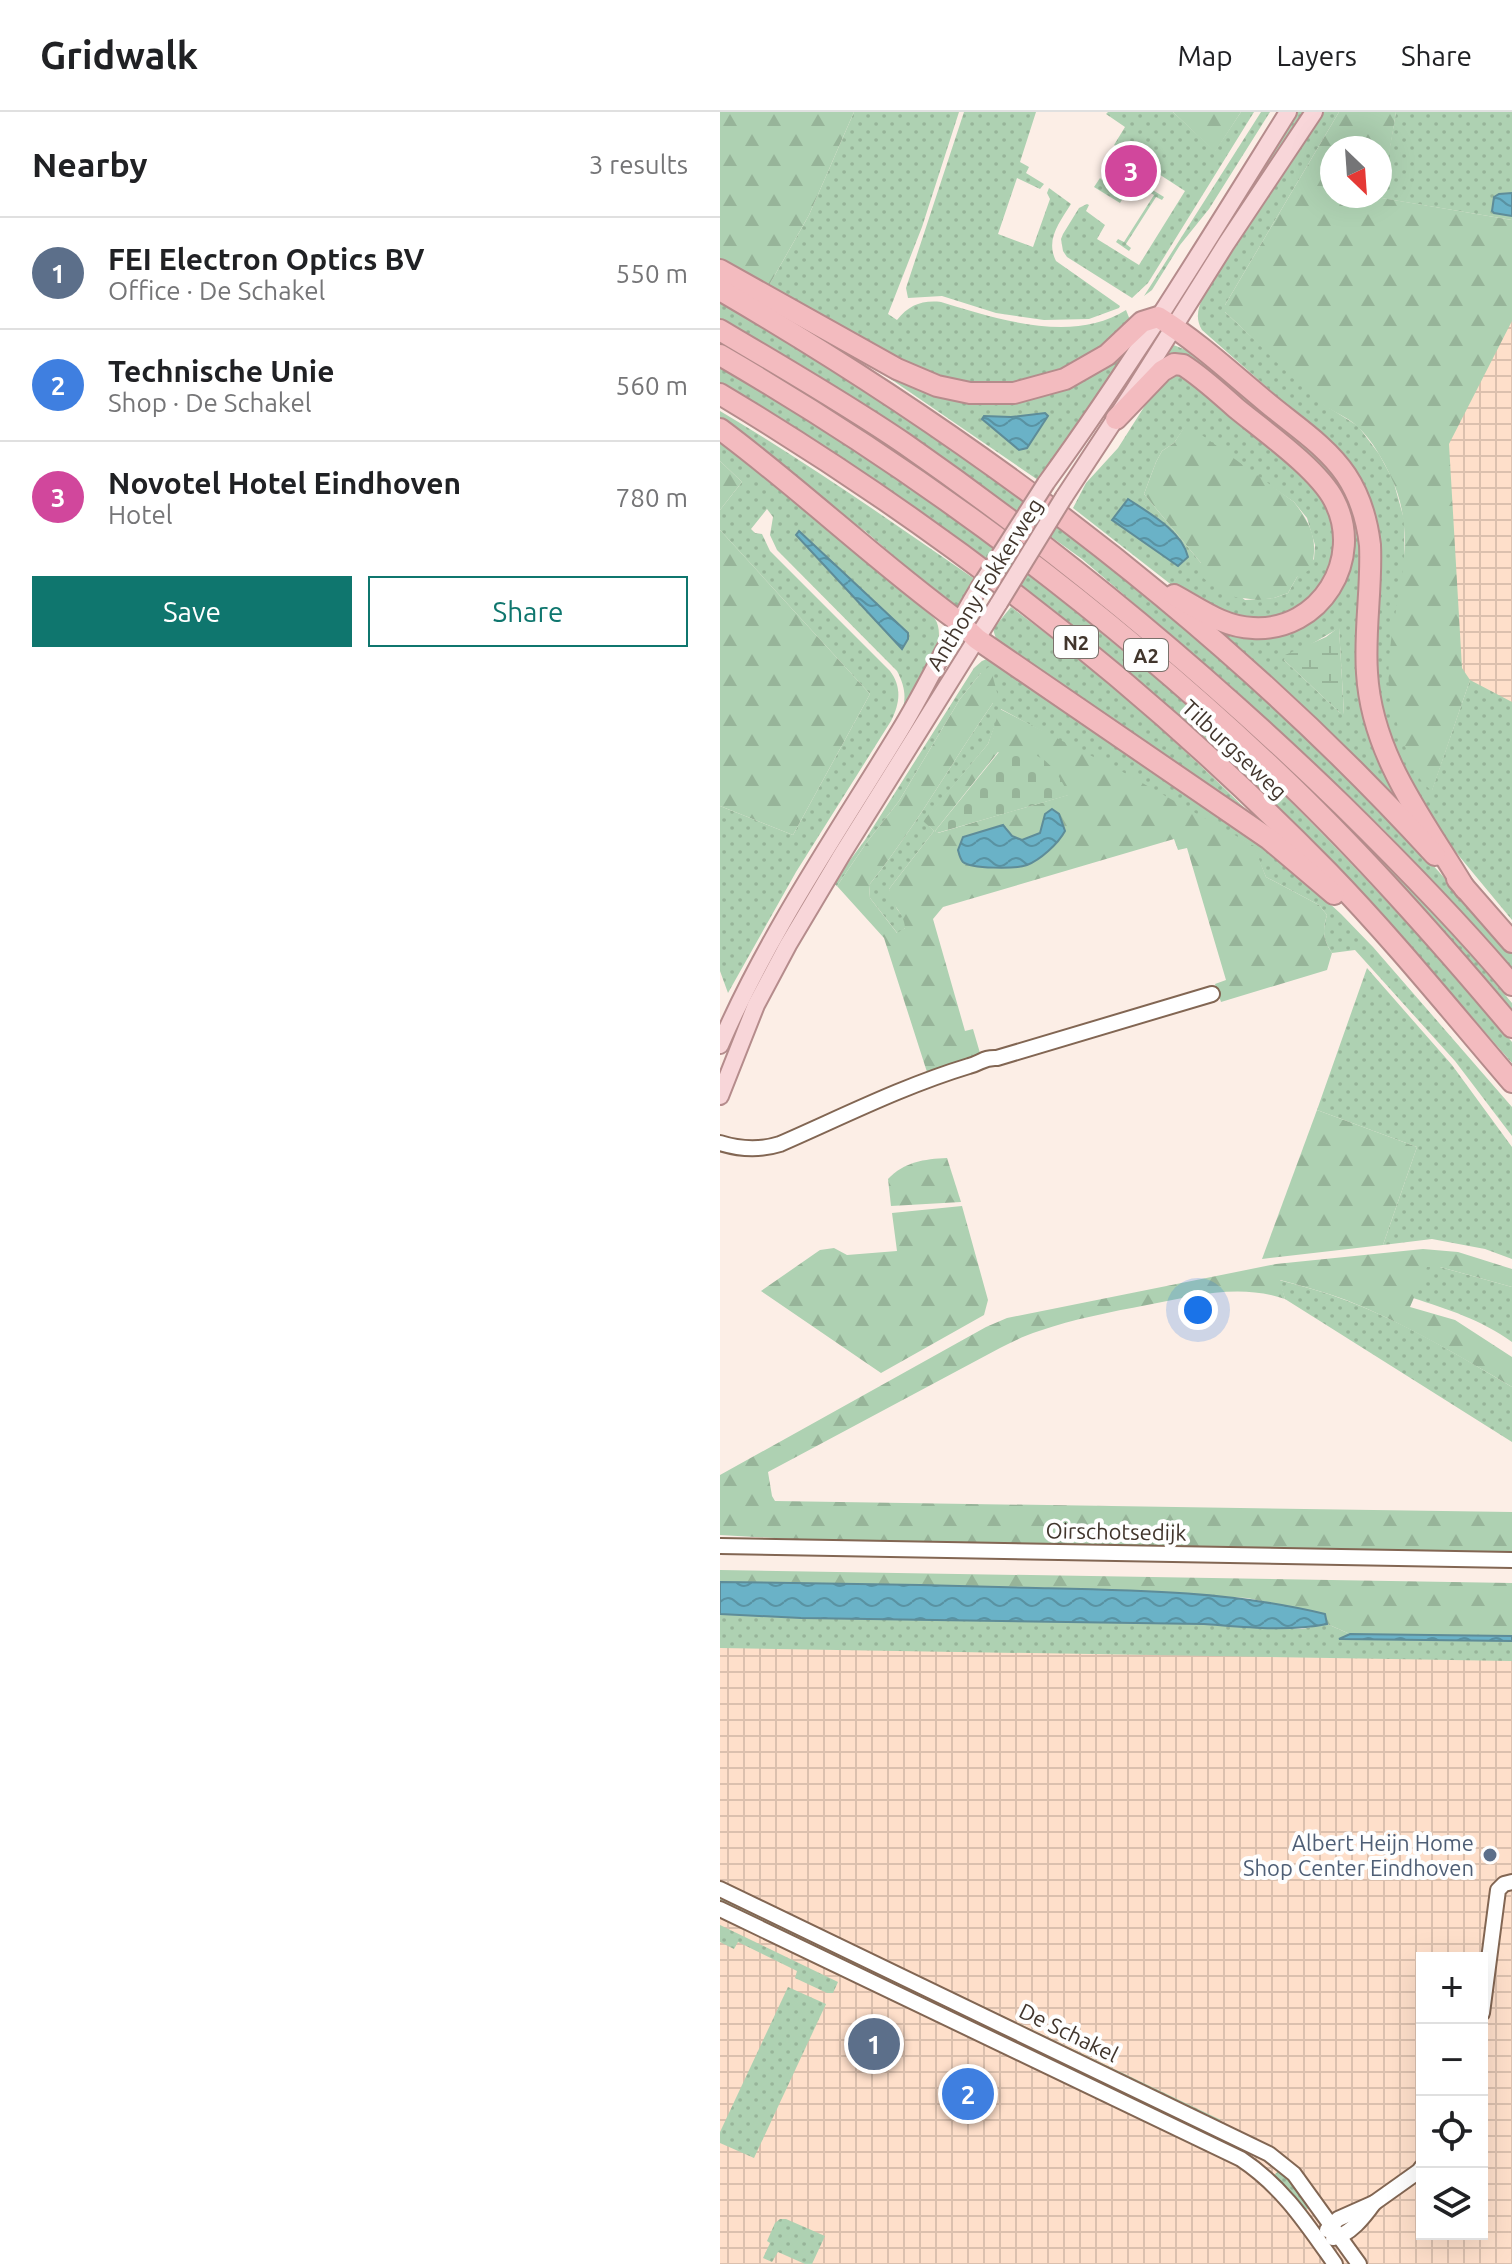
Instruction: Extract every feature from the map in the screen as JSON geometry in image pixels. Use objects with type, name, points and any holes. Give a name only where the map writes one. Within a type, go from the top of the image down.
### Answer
[{"type":"highway","points":[[720,270],[897,369],[937,386],[970,393],[1014,393],[1065,379],[1107,355],[1142,322],[1166,322],[1207,352],[1325,452],[1345,473],[1356,492],[1370,545],[1366,655],[1368,692],[1375,724],[1386,757],[1402,789],[1465,889]]},
{"type":"highway","points":[[720,290],[863,376],[948,433],[1139,577],[1247,669],[1317,734],[1400,817],[1512,942]]},
{"type":"highway","name":"Tilburgseweg","points":[[720,330],[902,443],[1091,583],[1224,694],[1294,759],[1441,905],[1512,985]]},
{"type":"highway","name":"Tilburgseweg","points":[[720,355],[791,395],[891,461],[1090,607],[1209,709],[1309,803],[1429,930],[1512,1027]]},
{"type":"highway","points":[[1116,419],[1162,371],[1174,364],[1183,365],[1321,482],[1335,502],[1344,530],[1343,558],[1331,589],[1309,612],[1280,625],[1251,628],[1222,621],[1139,577]]},
{"type":"highway","name":"Tilburgseweg","points":[[722,396],[870,489],[966,557],[1055,625],[1184,734],[1330,874],[1512,1082]]},
{"type":"highway","points":[[720,429],[977,639]]},
{"type":"highway","name":"N2","points":[[977,639],[1269,839],[1387,937]]},
{"type":"main road","name":"Anthony Fokkerweg","points":[[720,1096],[756,1005],[788,945],[1064,497],[1116,419],[1166,322],[1288,112]]},
{"type":"main road","name":"Anthony Fokkerweg","points":[[720,1045],[740,999],[807,878],[911,714],[958,621],[979,588],[1046,483],[1226,244],[1314,112]]},
{"type":"street","points":[[720,1143],[760,1149],[780,1144],[926,1079],[976,1064],[986,1057],[997,1058],[1212,994]]},
{"type":"street","points":[[720,1134],[745,1146]]},
{"type":"street","name":"Oirschotsedijk","points":[[720,1546],[1512,1560]]},
{"type":"street","points":[[1488,1967],[1498,1890],[1512,1882]]},
{"type":"street","name":"De Schakel","points":[[720,1889],[1269,2154],[1294,2174],[1359,2264]]},
{"type":"street","name":"De Schakel","points":[[720,1909],[1241,2159],[1261,2172],[1288,2199],[1335,2264]]},
{"type":"street","points":[[1318,2240],[1366,2215],[1374,2203],[1421,2168]]},
{"type":"shaded area","points":[[1512,315],[1512,706],[1460,679],[1447,439]]},
{"type":"shaded area","points":[[720,1646],[1512,1657],[1512,2264],[720,2264]]},
{"type":"green space","points":[[720,112],[854,112],[809,215],[767,289],[720,262]]},
{"type":"green space","points":[[854,112],[959,112],[922,227],[888,314],[897,320],[911,307],[941,302],[1035,325],[1083,325],[1105,320],[1126,310],[1130,320],[1103,349],[1044,380],[984,388],[918,372],[767,289],[809,215]]},
{"type":"green space","points":[[964,112],[1036,112],[1020,162],[1029,167],[1026,173],[1044,184],[1040,189],[1017,178],[998,234],[1033,247],[1050,199],[1047,193],[1049,188],[1071,204],[1053,238],[1056,261],[1119,308],[1089,319],[1044,320],[996,313],[942,296],[908,298],[906,288]]},
{"type":"green space","points":[[1173,112],[1215,151],[1241,112],[1254,112],[1148,283],[1132,298],[1067,257],[1063,251],[1063,234],[1079,208],[1087,204],[1086,211],[1105,225],[1097,239],[1139,265],[1185,191],[1114,145],[1125,127],[1106,114]]},
{"type":"green space","points":[[1173,112],[1241,112],[1215,152]]},
{"type":"green space","points":[[1261,112],[1270,112],[1209,209],[1180,245],[1152,290],[1144,296]]},
{"type":"green space","points":[[1294,112],[1306,112],[1170,320],[1166,318]]},
{"type":"green space","points":[[1324,112],[1339,112],[1325,136],[1320,136],[1320,144],[1225,305],[1225,312],[1323,404],[1358,426],[1393,480],[1404,519],[1404,575],[1390,662],[1432,790],[1470,680],[1512,702],[1512,920],[1416,804],[1371,690],[1372,525],[1304,420],[1202,330],[1198,317],[1203,296]]},
{"type":"green space","points":[[1339,112],[1396,112],[1392,137],[1325,136]]},
{"type":"green space","points":[[1396,112],[1512,112],[1512,193],[1499,194],[1494,213],[1512,216],[1512,220],[1392,200],[1392,136]]},
{"type":"green space","points":[[1320,144],[1320,208],[1392,208],[1392,200],[1512,220],[1512,321],[1449,444],[1462,668],[1470,680],[1432,791],[1412,765],[1395,717],[1389,687],[1392,634],[1404,556],[1400,504],[1391,477],[1363,432],[1350,420],[1322,404],[1225,312],[1225,305]]},
{"type":"green space","points":[[1105,176],[1128,190],[1120,203],[1094,187]]},
{"type":"green space","points":[[1151,189],[1164,197],[1162,200],[1156,197],[1126,244],[1131,248],[1129,251],[1116,242],[1118,239],[1124,242],[1154,195],[1149,192]]},
{"type":"green space","points":[[720,299],[917,422],[1090,550],[1242,676],[1394,822],[1512,953],[1512,968],[1383,829],[1231,686],[1082,559],[908,434],[808,369],[720,318]]},
{"type":"green space","points":[[720,338],[899,449],[996,519],[1218,698],[1368,842],[1512,1003],[1512,1015],[1213,704],[720,347]]},
{"type":"green space","points":[[1134,341],[1080,425],[1038,480],[879,371],[986,402]]},
{"type":"green space","points":[[1171,344],[1186,350],[1320,459],[1338,478],[1363,526],[1364,691],[1433,839],[1193,610],[1267,630],[1338,583],[1329,483],[1162,360]],"holes":[[[1339,628],[1344,714],[1284,660]]]},
{"type":"green space","points":[[720,367],[826,432],[979,537],[1194,709],[1324,835],[1438,958],[1512,1042],[1512,1063],[1338,869],[1195,733],[1121,668],[967,546],[887,489],[720,384]]},
{"type":"green space","points":[[1182,375],[1318,484],[1341,541],[1313,604],[1256,625],[1196,604],[1073,508],[1086,483],[1118,448],[1158,385],[1166,378]],"holes":[[[1185,427],[1294,502],[1307,518],[1315,545],[1314,559],[1297,577],[1288,593],[1274,598],[1245,600],[1201,563],[1144,494],[1162,451],[1174,443]]]},
{"type":"green space","points":[[720,411],[818,472],[976,580],[956,609],[865,531],[823,503],[720,423]]},
{"type":"green space","points":[[1185,426],[1294,502],[1305,518],[1314,541],[1311,569],[1297,577],[1288,593],[1258,600],[1235,597],[1208,582],[1199,574],[1201,563],[1144,494],[1162,451],[1174,443]]},
{"type":"green space","points":[[720,433],[935,619],[939,629],[929,668],[901,714],[904,692],[897,671],[777,550],[770,535],[773,517],[767,509],[751,529],[762,534],[770,551],[890,671],[898,695],[891,721],[796,872],[728,993],[720,971],[720,806],[793,835],[870,694],[720,530],[720,510],[742,482],[720,461]]},
{"type":"green space","points":[[720,461],[742,482],[720,510]]},
{"type":"green space","points":[[720,530],[870,694],[793,835],[720,806]]},
{"type":"green space","points":[[1011,607],[1153,722],[1285,848],[1005,651],[993,629]]},
{"type":"green space","points":[[1339,627],[1344,715],[1284,660],[1285,655],[1326,637]]},
{"type":"green space","points":[[989,658],[1160,768],[1290,867],[1373,947],[1512,1107],[1512,1136],[1455,1061],[1355,950],[1332,953],[1324,935],[1327,915],[1319,905],[1266,877],[1253,846],[1001,709],[988,744],[924,821],[934,831],[889,889],[905,919],[905,928],[898,934],[870,898],[869,885],[902,841],[993,703],[981,673],[960,699],[899,801],[837,886],[833,883],[865,840],[974,668]]},
{"type":"green space","points":[[990,666],[999,700],[993,703],[902,841],[869,885],[870,898],[897,933],[905,928],[889,889],[934,831],[923,821],[988,744],[1000,709],[1121,771],[1254,846],[1266,877],[1319,905],[1327,915],[1324,935],[1332,953],[1327,970],[1221,1002],[1215,984],[1226,980],[1187,848],[1178,850],[1174,839],[943,907],[933,919],[965,1031],[973,1029],[980,1053],[979,1056],[927,1072],[884,938],[837,886],[899,801],[960,699]],"holes":[[[998,752],[1068,795],[938,833],[935,831]],[[1043,820],[1065,831],[1061,838],[1042,856],[1010,867],[1006,827],[1012,836],[1022,840],[1040,833]]]},
{"type":"green space","points":[[1012,747],[1047,763],[1069,795],[937,833],[935,831],[999,752]]},
{"type":"green space","points":[[1367,968],[1452,1065],[1512,1147],[1512,1259],[1485,1249],[1432,1239],[1383,1245],[1417,1147],[1317,1110]]},
{"type":"green space","points":[[1317,1110],[1417,1147],[1383,1245],[1262,1259]]},
{"type":"green space","points":[[947,1158],[961,1202],[891,1206],[888,1179],[894,1173],[915,1162]]},
{"type":"green space","points":[[962,1206],[988,1300],[984,1315],[881,1373],[761,1291],[820,1250],[834,1248],[847,1255],[897,1251],[892,1213]]},
{"type":"green space","points":[[1423,1249],[1458,1252],[1512,1269],[1512,1287],[1440,1267],[1427,1267],[1410,1307],[1455,1320],[1512,1357],[1512,1387],[1389,1319],[1346,1300],[1280,1280],[1285,1299],[1233,1291],[1199,1295],[1092,1316],[1024,1337],[768,1472],[772,1496],[775,1501],[1512,1512],[1512,1553],[827,1541],[720,1535],[720,1475],[1007,1318],[1276,1264]]},
{"type":"green space","points":[[1426,1267],[1440,1267],[1512,1287],[1512,1342],[1476,1321],[1413,1298]]},
{"type":"green space","points":[[1279,1280],[1337,1297],[1388,1318],[1512,1387],[1512,1442],[1285,1299]]},
{"type":"green space","points":[[720,1570],[1512,1583],[1512,1636],[1350,1634],[1327,1624],[1325,1614],[1247,1598],[1112,1590],[720,1582]]},
{"type":"green space","points":[[720,1614],[1204,1624],[1302,1629],[1327,1624],[1350,1634],[1342,1639],[1512,1641],[1512,1661],[720,1648]]},
{"type":"green space","points":[[720,1895],[919,1993],[918,1996],[720,1905]]},
{"type":"green space","points":[[720,1925],[838,1982],[833,1993],[795,1978],[797,1971],[738,1942],[734,1949],[720,1942]]},
{"type":"green space","points":[[788,1987],[826,2004],[754,2158],[720,2143],[720,2132]]},
{"type":"green space","points":[[951,1991],[1221,2120],[1218,2122],[953,1995]]},
{"type":"green space","points":[[1030,2045],[1212,2130],[1208,2138],[1028,2049]]},
{"type":"green space","points":[[1280,2170],[1311,2206],[1305,2211],[1274,2175]]},
{"type":"green space","points":[[780,2219],[825,2236],[812,2264],[778,2252],[772,2262],[763,2258],[770,2243],[767,2241]]},
{"type":"water","points":[[1512,193],[1512,216],[1492,211],[1494,197]]},
{"type":"water","points":[[1045,413],[1048,416],[1027,448],[1019,450],[982,419],[984,416]]},
{"type":"water","points":[[1128,499],[1164,524],[1179,539],[1188,557],[1178,566],[1112,520]]},
{"type":"water","points":[[799,531],[908,633],[902,649],[796,535]]},
{"type":"water","points":[[1052,809],[1059,814],[1065,831],[1053,846],[1032,863],[994,868],[975,866],[961,859],[958,850],[963,837],[1003,825],[1012,836],[1022,840],[1040,833],[1045,814]]},
{"type":"water","points":[[720,1582],[1181,1593],[1289,1606],[1325,1614],[1327,1624],[1266,1628],[1204,1624],[720,1614]]},
{"type":"water","points":[[1350,1634],[1512,1636],[1512,1641],[1339,1639]]},
{"type":"place","name":"Novotel Hotel Eindhoven","points":[[1131,171]]},
{"type":"place","name":"Albert Heijn Home Shop Center Eindhoven","points":[[1490,1855]]},
{"type":"place","name":"FEI Electron Optics BV","points":[[874,2044]]},
{"type":"place","name":"Technische Unie","points":[[968,2094]]}]
